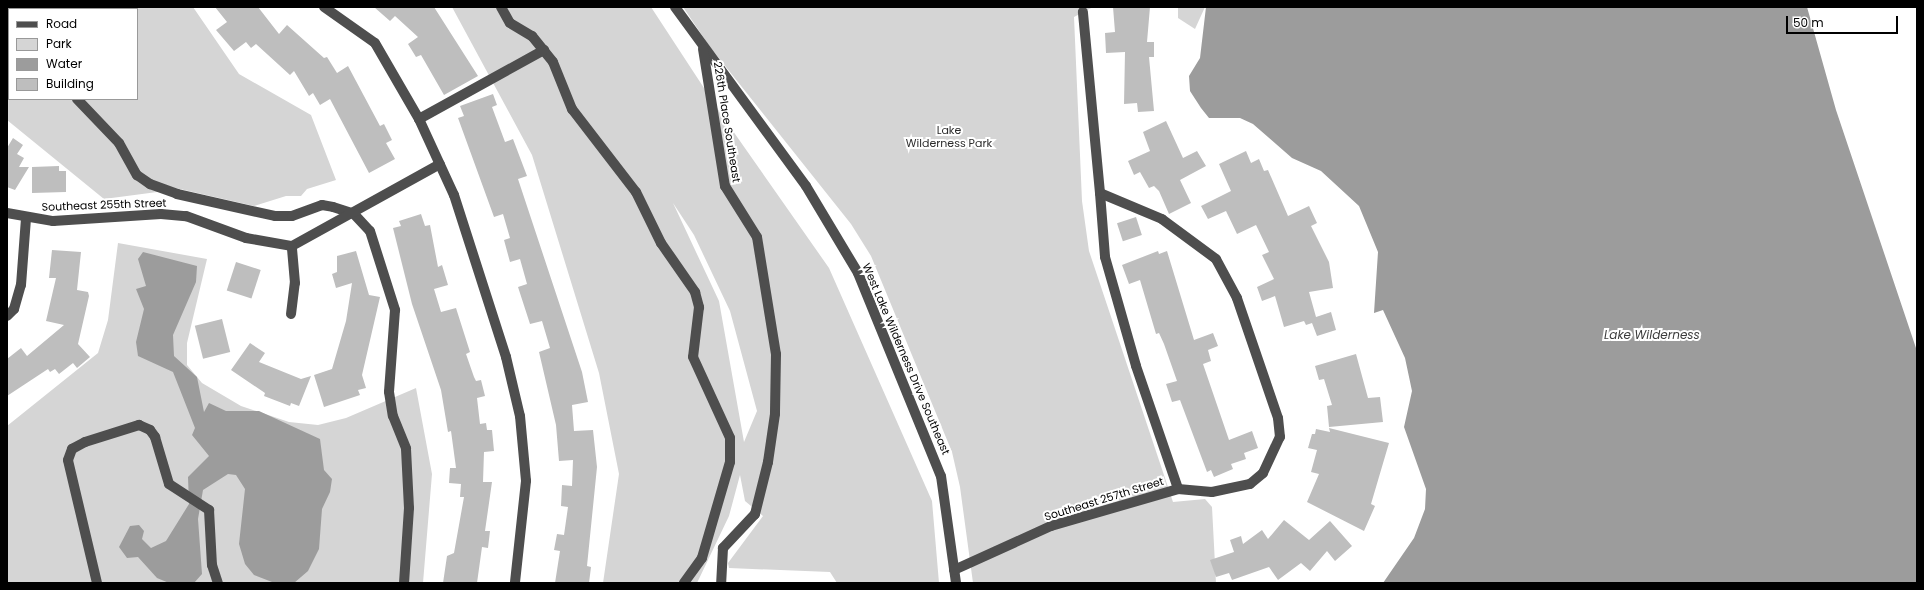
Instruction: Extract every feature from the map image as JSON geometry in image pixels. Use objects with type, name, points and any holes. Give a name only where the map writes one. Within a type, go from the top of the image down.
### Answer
[{"type":"street","points":[[324,7],[375,43],[419,119],[454,195],[506,357],[520,416],[526,481],[515,583]]},
{"type":"street","points":[[501,7],[510,23],[532,36],[553,62],[572,109],[636,192],[661,243],[696,292],[699,307],[693,357],[730,438],[730,462],[702,558],[684,583]]},
{"type":"street","name":"West Lake Wilderness Drive Southeast","points":[[675,7],[806,186],[858,273],[941,476],[956,583]]},
{"type":"street","points":[[1082,12],[1105,257],[1136,366],[1178,489]]},
{"type":"street","name":"226th Place Southeast","points":[[703,47],[725,186],[757,237],[776,354],[775,414],[768,462],[755,514],[723,548],[721,583]]},
{"type":"street","points":[[419,119],[544,50]]},
{"type":"street","points":[[78,100],[119,143],[137,175],[150,184],[176,194],[275,216],[292,216],[322,205],[354,214],[370,232],[395,310],[389,392],[393,416],[406,449],[409,508],[404,583]]},
{"type":"street","points":[[291,314],[295,283],[292,246],[354,214],[440,164]]},
{"type":"street","name":"Southeast 257th Street","points":[[954,570],[1051,526],[1178,489],[1229,490],[1250,484],[1263,473],[1280,437],[1278,418],[1227,278],[1216,259],[1188,236],[1139,207],[1100,193]]},
{"type":"street","name":"Southeast 255th Street","points":[[7,213],[26,218],[186,216],[246,238],[292,246]]},
{"type":"street","points":[[7,316],[14,309],[21,285],[26,218]]},
{"type":"street","points":[[97,583],[68,460],[72,449],[139,425],[150,430],[155,437],[174,490],[209,510],[212,565],[218,583]]},
{"type":"green space","points":[[7,7],[193,7],[239,74],[311,115],[336,180],[307,189],[301,196],[286,196],[254,206],[180,189],[104,199],[7,120]]},
{"type":"green space","points":[[452,7],[651,7],[721,114],[829,268],[932,501],[939,583],[837,583],[830,572],[729,568],[728,563],[763,516],[745,501],[740,475],[729,516],[697,583],[603,583],[619,474],[599,373],[532,155]],"holes":[[[673,203],[694,235],[730,311],[757,411],[744,442],[719,301]]]},
{"type":"green space","name":"Lake Wilderness Park","points":[[683,7],[1093,7],[1074,17],[1082,201],[1089,251],[1173,502],[1205,499],[1212,507],[1216,583],[973,583],[960,487],[952,452],[871,256],[851,224],[710,47]]},
{"type":"green space","points":[[1178,7],[1205,7],[1195,29],[1178,18]]},
{"type":"green space","points":[[118,243],[207,259],[187,343],[187,365],[202,383],[241,406],[289,422],[318,425],[346,418],[416,388],[432,474],[423,583],[7,583],[7,426],[98,353],[108,320]]},
{"type":"water","name":"Lake Wilderness","points":[[1206,7],[1807,7],[1836,110],[1917,351],[1917,583],[1383,583],[1414,538],[1425,509],[1426,489],[1404,427],[1412,391],[1405,358],[1383,310],[1374,313],[1378,252],[1359,206],[1321,171],[1292,158],[1253,124],[1240,118],[1209,118],[1201,108],[1190,91],[1189,76],[1200,58]]},
{"type":"water","points":[[143,252],[197,266],[196,282],[173,335],[174,356],[197,377],[204,412],[209,403],[226,411],[259,411],[320,439],[324,470],[332,479],[330,492],[322,509],[319,549],[308,571],[294,583],[272,582],[254,575],[245,564],[239,544],[245,489],[236,475],[228,474],[203,490],[198,519],[202,574],[194,583],[169,583],[157,578],[138,557],[127,558],[119,547],[130,526],[139,525],[144,531],[142,539],[151,548],[166,541],[189,504],[188,477],[209,456],[192,435],[195,428],[173,372],[138,356],[136,342],[144,309],[136,289],[146,286],[138,259]]},
{"type":"building","points":[[215,7],[258,7],[279,34],[287,25],[324,58],[327,57],[337,73],[348,66],[380,126],[384,124],[392,140],[386,143],[395,159],[369,173],[330,99],[320,105],[313,93],[309,96],[294,71],[290,75],[256,44],[251,48],[246,42],[234,51],[216,30],[227,22]]},
{"type":"building","points":[[374,7],[434,7],[478,76],[444,95],[421,55],[416,57],[408,44],[418,37],[395,16],[390,21]]},
{"type":"building","points":[[1113,7],[1150,7],[1147,42],[1154,42],[1154,57],[1149,57],[1154,111],[1138,112],[1137,103],[1124,104],[1125,52],[1106,53],[1105,33],[1115,32]]},
{"type":"building","points":[[493,94],[497,105],[492,107],[505,142],[513,139],[527,176],[518,179],[582,372],[588,402],[572,405],[574,431],[593,430],[597,467],[587,566],[591,567],[589,583],[555,583],[560,551],[554,550],[557,534],[564,535],[568,507],[561,506],[562,485],[572,486],[573,460],[559,461],[556,425],[539,352],[550,348],[542,321],[530,324],[518,287],[527,284],[520,259],[510,262],[504,240],[510,238],[503,214],[494,217],[458,118],[464,116],[460,106]]},
{"type":"building","points":[[1166,121],[1183,158],[1197,151],[1206,166],[1180,180],[1191,203],[1169,214],[1159,191],[1154,186],[1149,188],[1140,172],[1134,175],[1128,161],[1150,151],[1143,132]]},
{"type":"building","points":[[13,138],[23,145],[17,154],[24,158],[19,167],[29,167],[15,190],[7,187],[7,148]]},
{"type":"building","points":[[1246,151],[1251,163],[1259,159],[1264,171],[1268,170],[1288,216],[1309,206],[1317,223],[1311,226],[1329,262],[1333,288],[1309,292],[1316,317],[1331,312],[1336,330],[1317,336],[1312,323],[1306,325],[1304,321],[1284,327],[1275,296],[1262,301],[1257,287],[1274,279],[1262,255],[1269,252],[1256,225],[1237,234],[1226,211],[1208,219],[1201,206],[1231,191],[1219,164]]},
{"type":"building","points":[[59,166],[59,171],[66,171],[66,192],[32,193],[32,167]]},
{"type":"building","points":[[421,214],[425,226],[430,225],[438,267],[442,265],[448,285],[434,289],[441,312],[456,308],[470,352],[466,354],[476,381],[481,380],[485,396],[477,398],[480,424],[486,423],[487,430],[492,430],[494,451],[484,452],[483,482],[492,482],[485,531],[490,531],[488,548],[482,547],[477,583],[443,583],[447,556],[454,553],[464,497],[460,497],[461,484],[449,483],[450,468],[456,468],[451,431],[448,432],[441,390],[412,304],[393,228],[401,226],[399,221]]},
{"type":"building","points":[[1136,217],[1142,235],[1123,241],[1117,223]]},
{"type":"building","points":[[52,250],[81,252],[77,290],[88,292],[89,296],[78,344],[90,357],[77,368],[73,363],[59,374],[55,369],[50,372],[48,369],[7,396],[7,359],[21,348],[27,356],[64,325],[46,321],[56,278],[49,278]]},
{"type":"building","points":[[356,251],[369,295],[380,297],[362,375],[366,388],[358,390],[360,395],[324,407],[314,375],[332,369],[346,321],[352,283],[336,288],[332,274],[337,272],[337,256]]},
{"type":"building","points":[[1158,251],[1159,254],[1167,251],[1194,340],[1213,333],[1218,346],[1208,350],[1211,361],[1203,364],[1229,440],[1252,431],[1258,448],[1244,453],[1246,459],[1231,464],[1233,469],[1214,477],[1211,470],[1207,472],[1180,400],[1172,402],[1166,384],[1177,381],[1164,344],[1159,333],[1156,334],[1140,280],[1129,284],[1122,265]]},
{"type":"building","points":[[236,262],[261,270],[251,299],[227,291]]},
{"type":"building","points":[[222,319],[230,352],[203,359],[195,326]]},
{"type":"building","points":[[250,343],[265,353],[259,362],[301,379],[311,376],[299,406],[291,403],[290,406],[264,396],[265,393],[231,370]]},
{"type":"building","points":[[1356,354],[1368,398],[1380,397],[1383,422],[1329,427],[1327,406],[1332,405],[1324,379],[1319,380],[1315,366]]},
{"type":"building","points":[[1329,428],[1389,443],[1371,504],[1375,506],[1364,531],[1307,502],[1319,474],[1311,472],[1317,450],[1308,448],[1312,434],[1315,434],[1316,429],[1330,432]]},
{"type":"building","points":[[1284,520],[1309,540],[1330,521],[1352,546],[1335,561],[1327,551],[1310,571],[1301,563],[1278,580],[1269,567],[1232,580],[1229,573],[1216,577],[1210,560],[1234,552],[1230,540],[1241,536],[1243,544],[1262,530],[1268,539]]}]
